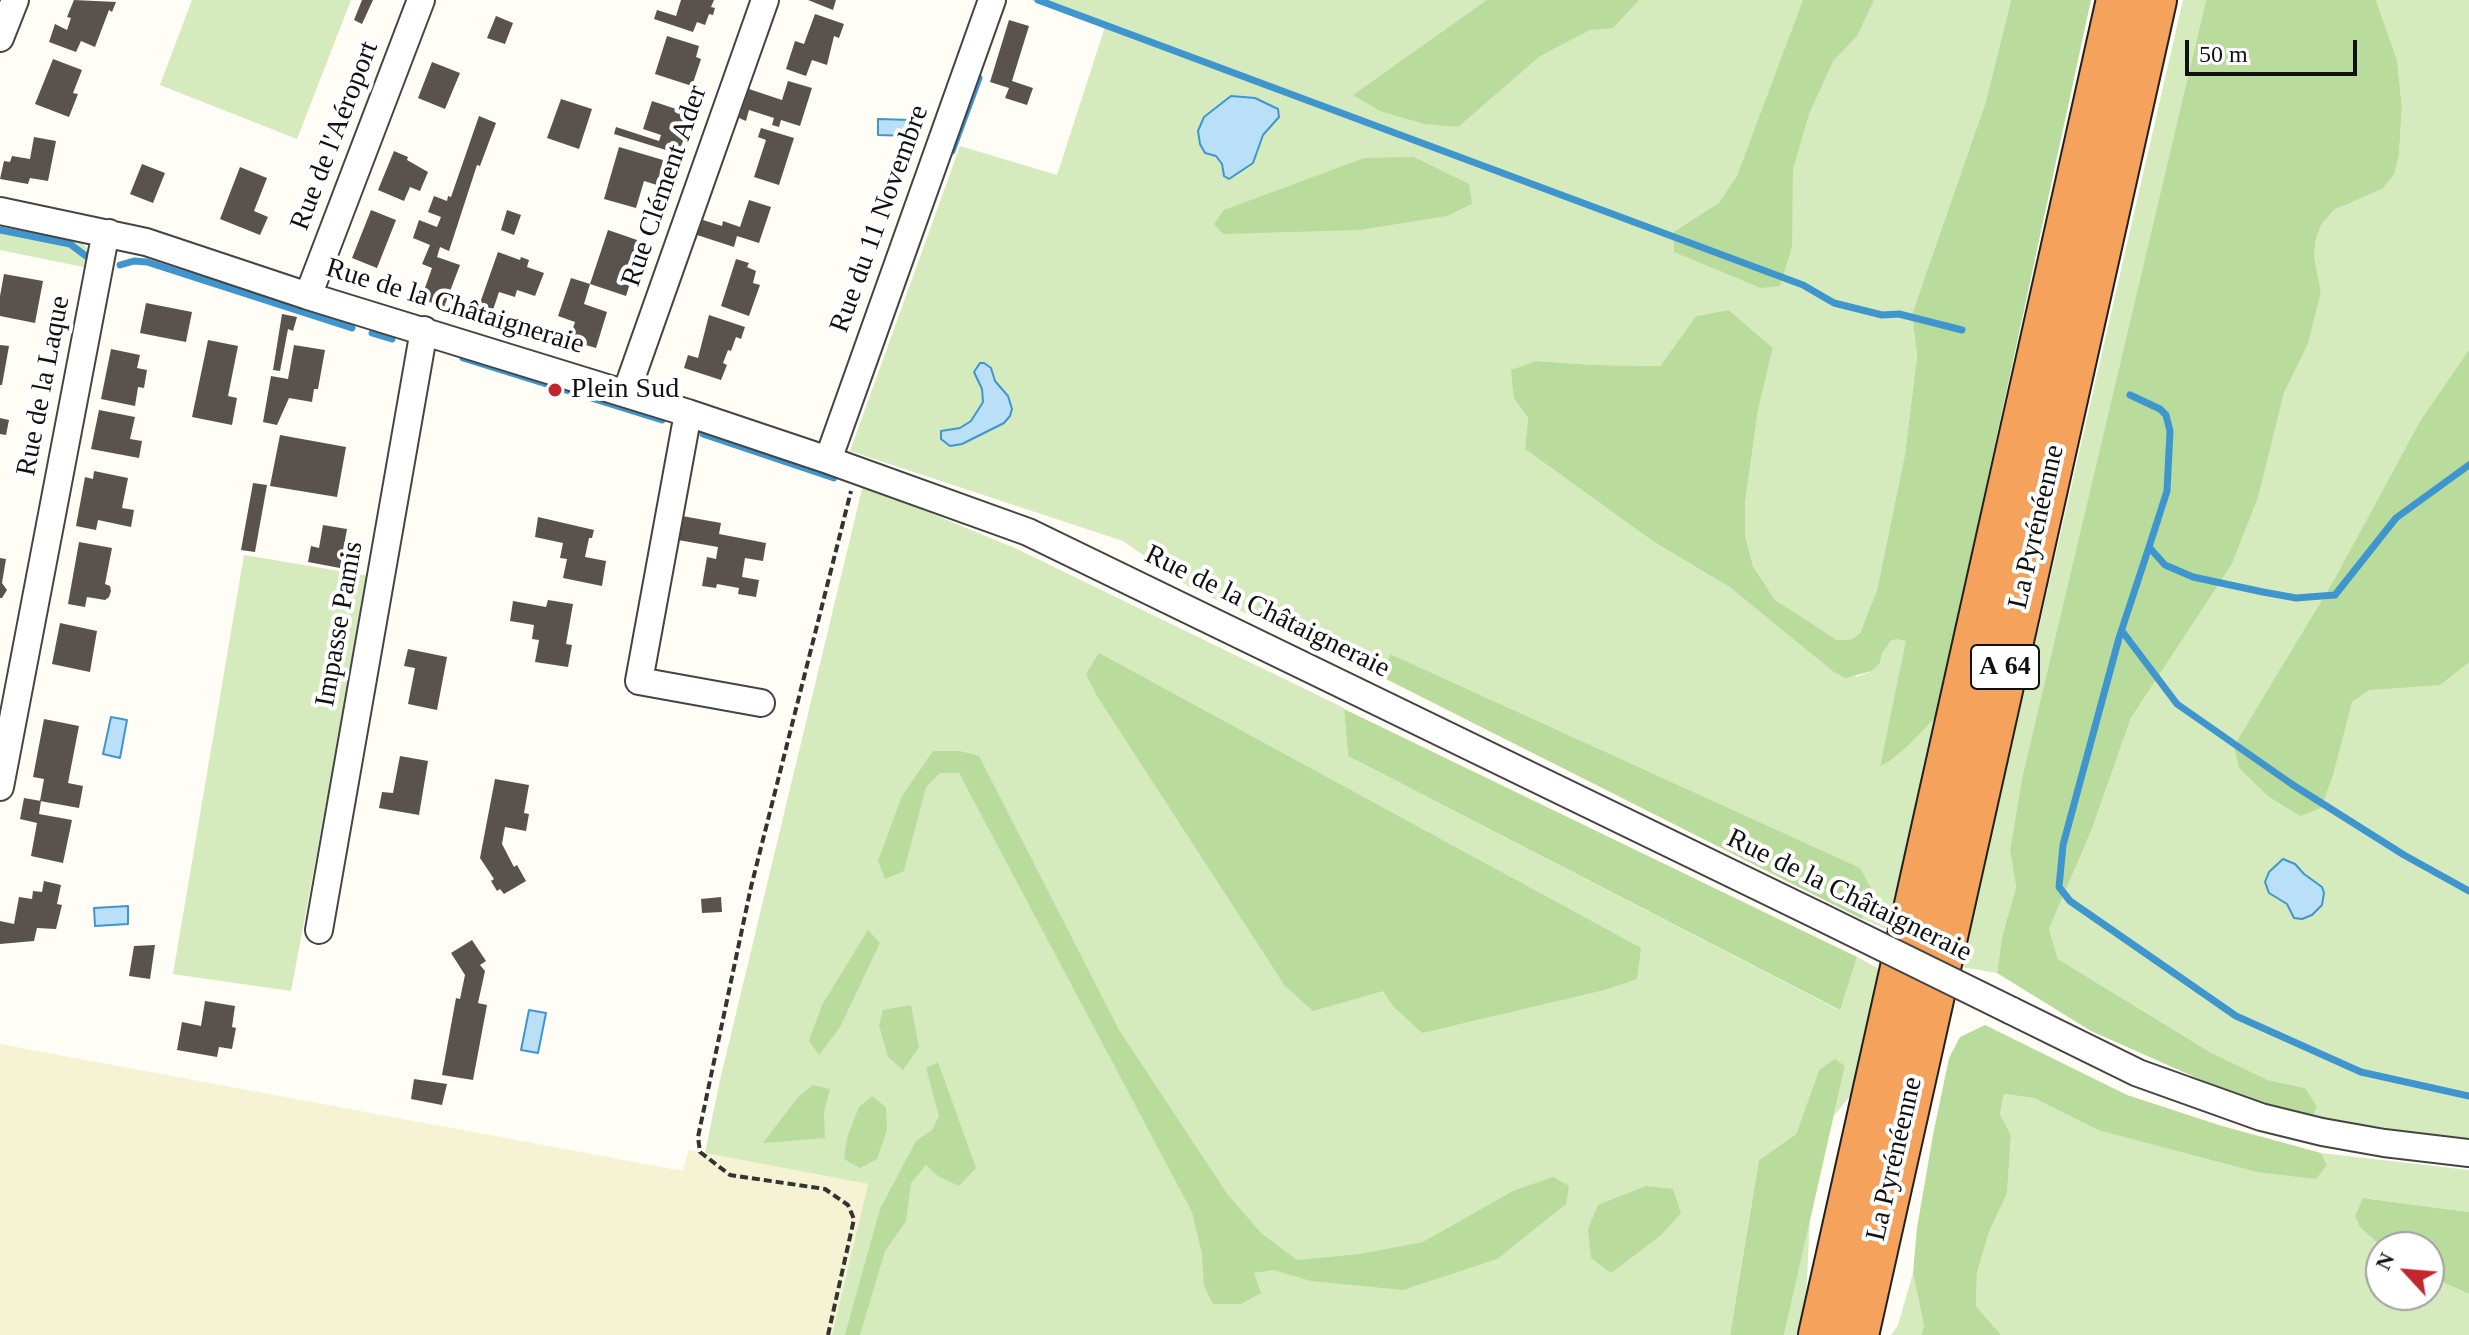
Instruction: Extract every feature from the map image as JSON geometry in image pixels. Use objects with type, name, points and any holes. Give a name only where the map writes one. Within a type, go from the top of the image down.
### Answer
[{"type":"highway","name":"La Pyrénéenne","points":[[1821,1335],[2119,0]]},
{"type":"highway","name":"La Pyrénéenne","points":[[1856,1335],[2154,0]]},
{"type":"street","points":[[0,38],[15,0]]},
{"type":"street","name":"Rue de l'Aéroport","points":[[308,296],[421,0]]},
{"type":"street","name":"Rue Clément Ader","points":[[626,393],[765,0]]},
{"type":"street","name":"Rue du 11 Novembre","points":[[828,460],[992,0]]},
{"type":"street","name":"Rue de la Châtaigneraie","points":[[0,211],[146,242],[308,296],[688,413],[1028,532],[2138,1073],[2261,1117],[2322,1132],[2469,1153]]},
{"type":"street","name":"Rue de la Laque","points":[[0,787],[103,247],[109,233]]},
{"type":"street","name":"Impasse Pamis","points":[[319,930],[424,330]]},
{"type":"street","points":[[688,413],[639,681],[761,703]]},
{"type":"path","points":[[828,1335],[854,1219],[848,1205],[825,1189],[730,1175],[700,1152],[698,1137],[751,887],[857,470]]},
{"type":"shaded area","points":[[0,1044],[683,1171],[689,1150],[868,1184],[832,1335],[0,1335]]},
{"type":"green space","points":[[192,0],[351,0],[297,139],[160,85]]},
{"type":"green space","points":[[1031,0],[2011,0],[1986,101],[1912,314],[1917,356],[1905,454],[1877,590],[1860,633],[1852,639],[1837,640],[1798,616],[1775,600],[1753,566],[1745,535],[1745,503],[1758,410],[1773,348],[1729,310],[1696,316],[1660,366],[1537,361],[1514,399],[1528,418],[1525,449],[1654,542],[1731,588],[1857,677],[1872,671],[1880,663],[1882,653],[1891,641],[1907,641],[1880,765],[1908,746],[1936,717],[1891,931],[1862,919],[1873,892],[1390,654],[1382,677],[1191,588],[1123,541],[850,451],[960,146],[1057,175],[1105,27]]},
{"type":"green space","points":[[1487,0],[1639,0],[1613,28],[1590,30],[1540,56],[1458,127],[1424,124],[1380,111],[1353,95]]},
{"type":"green space","points":[[1803,0],[1874,0],[1857,36],[1833,61],[1809,114],[1793,169],[1792,246],[1780,286],[1761,288],[1674,252],[1674,232],[1719,203],[1737,176]]},
{"type":"green space","points":[[2011,0],[2091,0],[1936,717],[1908,746],[1880,766],[1906,641],[1891,641],[1882,653],[1880,663],[1872,671],[1846,678],[1834,672],[1731,588],[1654,542],[1525,449],[1528,418],[1514,399],[1511,370],[1537,361],[1660,366],[1696,316],[1729,310],[1773,348],[1758,410],[1745,503],[1745,535],[1753,566],[1775,600],[1837,640],[1852,639],[1860,633],[1877,590],[1905,454],[1917,356],[1912,314],[1986,101]]},
{"type":"green space","points":[[2183,0],[2206,0],[2022,778],[2010,850],[2016,887],[2002,937],[1997,973],[1961,967]]},
{"type":"green space","points":[[2206,0],[2376,0],[2397,60],[2402,107],[2399,155],[2394,174],[2383,188],[2334,210],[2321,225],[2314,255],[2321,293],[2308,344],[2284,393],[2258,498],[2232,564],[2131,718],[2092,829],[2049,929],[2058,959],[2210,1052],[2268,1080],[2305,1088],[2317,1107],[2312,1117],[2242,1098],[2091,1031],[1997,973],[2002,937],[2016,887],[2010,850],[2022,778]]},
{"type":"green space","points":[[2376,0],[2469,0],[2469,1139],[2383,1130],[2312,1117],[2305,1088],[2268,1080],[2210,1052],[2058,959],[2049,929],[2092,829],[2131,718],[2232,564],[2258,498],[2284,393],[2308,344],[2321,293],[2314,255],[2321,225],[2334,210],[2348,203],[2399,155],[2402,107],[2397,60]]},
{"type":"green space","points":[[1414,157],[1469,184],[1472,204],[1447,216],[1359,230],[1223,234],[1214,224],[1224,210],[1364,158]]},
{"type":"green space","points":[[0,224],[79,239],[91,253],[88,268],[0,250]]},
{"type":"green space","points":[[2469,350],[2469,662],[2440,685],[2369,690],[2352,702],[2321,808],[2300,816],[2268,796],[2239,768],[2234,746],[2333,582],[2421,420]]},
{"type":"green space","points":[[863,485],[1017,549],[1344,708],[1348,756],[1839,1010],[1857,957],[1881,970],[1862,1075],[1850,1096],[1834,1116],[1845,1066],[1819,1070],[1796,1134],[1759,1160],[1730,1335],[832,1335],[868,1184],[705,1153]]},
{"type":"green space","points":[[244,555],[369,576],[291,991],[173,974]]},
{"type":"green space","points":[[1099,653],[1641,948],[1637,979],[1604,990],[1422,1033],[1393,1006],[1383,991],[1313,1011],[1285,986],[1097,696],[1086,674]]},
{"type":"green space","points":[[1390,654],[1860,868],[1873,892],[1862,919],[1382,677]]},
{"type":"green space","points":[[1344,709],[1857,957],[1840,1010],[1348,756]]},
{"type":"green space","points":[[933,751],[960,751],[979,756],[1119,1030],[1228,1195],[1262,1234],[1297,1260],[1360,1254],[1423,1242],[1513,1191],[1553,1177],[1569,1186],[1566,1204],[1497,1259],[1403,1290],[1311,1281],[1274,1270],[1254,1273],[1261,1293],[1241,1304],[1213,1304],[1204,1286],[1202,1254],[1192,1212],[959,773],[940,773],[926,787],[904,871],[885,879],[878,861],[902,796]]},
{"type":"green space","points":[[868,930],[880,943],[840,1027],[819,1055],[809,1041],[822,1005]]},
{"type":"green space","points":[[911,1005],[919,1047],[903,1070],[888,1057],[879,1025],[883,1010]]},
{"type":"green space","points":[[1985,1025],[2127,1095],[2222,1126],[2321,1153],[2327,1165],[2316,1179],[2257,1172],[2098,1130],[2034,1098],[2004,1094],[2000,1114],[2011,1136],[2007,1193],[1989,1232],[1977,1273],[1976,1306],[2001,1335],[1921,1335],[1924,1326],[1913,1273],[1917,1228],[1933,1135],[1949,1058],[1960,1037]]},
{"type":"green space","points":[[1835,1059],[1845,1066],[1784,1335],[1730,1335],[1759,1160],[1796,1134],[1819,1070]]},
{"type":"green space","points":[[938,1062],[976,1168],[959,1186],[938,1176],[926,1165],[911,1183],[906,1221],[885,1251],[860,1335],[845,1335],[880,1209],[916,1141],[932,1130],[939,1116],[926,1068]]},
{"type":"green space","points":[[813,1085],[830,1089],[824,1112],[825,1138],[763,1143],[798,1097]]},
{"type":"green space","points":[[2004,1094],[2034,1098],[2098,1130],[2327,1165],[2321,1153],[2469,1170],[2469,1212],[2364,1198],[2376,1231],[2365,1231],[2365,1311],[2445,1311],[2445,1283],[2469,1294],[2469,1335],[2001,1335],[1976,1306],[1977,1273],[1989,1232],[2007,1192],[2011,1137],[2000,1114]]},
{"type":"green space","points":[[872,1096],[886,1107],[887,1130],[877,1159],[860,1168],[844,1159],[847,1138],[859,1107]]},
{"type":"green space","points":[[1646,1186],[1673,1189],[1681,1213],[1660,1236],[1611,1273],[1591,1258],[1588,1229],[1598,1205]]},
{"type":"green space","points":[[2363,1198],[2469,1212],[2469,1294],[2445,1283],[2445,1231],[2365,1232],[2355,1216]]},
{"type":"green space","points":[[1810,1220],[1805,1316],[1801,1335],[1784,1335]]},
{"type":"green space","points":[[1913,1273],[1924,1326],[1921,1335],[1891,1335],[1898,1325]]},
{"type":"water","points":[[1231,96],[1255,98],[1278,109],[1279,117],[1263,135],[1253,163],[1229,179],[1224,176],[1222,164],[1216,156],[1205,153],[1198,131],[1204,117]]},
{"type":"water","points":[[878,119],[911,120],[911,136],[878,135]]},
{"type":"water","points":[[980,363],[991,368],[995,381],[1008,396],[1012,409],[1010,416],[1004,423],[962,444],[950,446],[941,439],[941,431],[960,428],[971,421],[983,402],[982,389],[974,372]]},
{"type":"water","points":[[111,717],[127,720],[120,758],[103,754]]},
{"type":"water","points":[[2283,859],[2295,864],[2322,887],[2322,905],[2312,915],[2294,918],[2287,904],[2269,893],[2265,882],[2269,872]]},
{"type":"water","points":[[128,906],[128,924],[95,926],[94,908]]},
{"type":"water","points":[[529,1010],[546,1013],[538,1053],[521,1050]]},
{"type":"building","points":[[74,0],[116,2],[112,12],[109,10],[95,47],[81,41],[76,52],[49,42],[55,24],[67,30],[71,18],[67,17]]},
{"type":"building","points":[[362,0],[373,0],[362,24],[354,20]]},
{"type":"building","points":[[681,0],[714,0],[711,7],[715,8],[713,15],[709,14],[705,25],[697,22],[693,32],[654,19],[657,10],[676,16]]},
{"type":"building","points":[[808,0],[836,0],[833,10]]},
{"type":"building","points":[[815,14],[844,24],[839,38],[834,36],[827,65],[812,60],[806,76],[786,69],[795,41],[804,44]]},
{"type":"building","points":[[496,16],[513,23],[505,44],[487,38]]},
{"type":"building","points":[[1009,20],[1029,26],[1012,81],[1033,88],[1027,105],[1005,98],[1009,88],[990,82]]},
{"type":"building","points":[[667,36],[699,46],[696,57],[701,59],[692,86],[655,74]]},
{"type":"building","points":[[53,59],[82,70],[73,93],[78,94],[69,117],[35,104]]},
{"type":"building","points":[[432,62],[460,73],[445,109],[418,98]]},
{"type":"building","points":[[788,81],[812,88],[800,126],[781,120],[779,127],[772,125],[774,118],[749,110],[746,121],[739,118],[749,89],[782,100]]},
{"type":"building","points":[[561,99],[592,109],[579,149],[547,138]]},
{"type":"building","points":[[652,101],[691,114],[679,154],[614,134],[616,127],[659,141],[661,135],[643,129]]},
{"type":"building","points":[[479,116],[496,123],[480,166],[477,165],[449,251],[440,247],[437,257],[460,265],[444,307],[421,299],[432,268],[422,264],[430,245],[413,238],[419,220],[437,227],[441,217],[428,212],[434,196],[447,201],[448,196],[451,197]]},
{"type":"building","points":[[761,128],[794,138],[779,185],[754,177],[766,140],[758,137]]},
{"type":"building","points":[[34,137],[56,141],[48,181],[30,178],[28,184],[0,179],[4,161],[10,162],[12,156],[30,159]]},
{"type":"building","points":[[619,147],[663,160],[657,185],[644,181],[636,208],[604,199]]},
{"type":"building","points":[[394,151],[428,172],[420,191],[410,187],[404,201],[378,190]]},
{"type":"building","points":[[142,164],[165,173],[153,203],[130,194]]},
{"type":"building","points":[[240,167],[267,178],[254,211],[268,217],[260,235],[220,219]]},
{"type":"building","points":[[749,200],[771,207],[759,243],[737,236],[734,247],[697,235],[703,220],[722,226],[723,221],[740,227]]},
{"type":"building","points":[[371,210],[396,220],[377,268],[352,258]]},
{"type":"building","points":[[507,210],[521,215],[514,235],[501,230]]},
{"type":"building","points":[[608,230],[643,242],[626,296],[590,284]]},
{"type":"building","points":[[498,252],[529,260],[527,267],[544,273],[535,296],[517,290],[515,297],[499,292],[489,322],[475,317]]},
{"type":"building","points":[[736,259],[749,263],[747,267],[756,271],[753,283],[760,285],[749,316],[721,306]]},
{"type":"building","points":[[4,274],[43,281],[35,323],[0,316]]},
{"type":"building","points":[[571,278],[590,284],[584,304],[607,312],[596,348],[569,340],[575,322],[558,316]]},
{"type":"building","points":[[146,303],[192,312],[186,342],[140,333]]},
{"type":"building","points":[[282,314],[297,317],[293,331],[288,329],[280,371],[273,370]]},
{"type":"building","points":[[709,315],[745,327],[741,339],[736,337],[731,351],[728,350],[723,363],[727,365],[721,380],[684,368],[688,355],[698,358]]},
{"type":"building","points":[[208,340],[238,346],[228,396],[237,398],[232,425],[192,417]]},
{"type":"building","points":[[0,345],[9,346],[2,385],[0,385]]},
{"type":"building","points":[[294,345],[325,350],[318,389],[314,389],[312,402],[289,398],[277,425],[263,422],[271,376],[288,379]]},
{"type":"building","points":[[111,349],[140,355],[137,368],[147,370],[144,388],[138,387],[135,406],[101,399]]},
{"type":"building","points":[[99,410],[135,417],[130,439],[142,441],[139,458],[91,449]]},
{"type":"building","points":[[0,418],[9,420],[6,435],[0,434]]},
{"type":"building","points":[[280,435],[346,447],[337,497],[270,486]]},
{"type":"building","points":[[94,471],[128,478],[122,508],[134,510],[131,527],[98,520],[96,530],[76,526],[85,477],[93,479]]},
{"type":"building","points":[[253,483],[267,485],[255,552],[241,550]]},
{"type":"building","points":[[682,516],[721,523],[719,534],[766,543],[763,561],[745,558],[742,577],[759,580],[756,597],[738,594],[739,588],[717,584],[716,588],[702,586],[707,557],[716,559],[718,547],[678,540]]},
{"type":"building","points":[[538,517],[594,530],[585,557],[606,561],[602,586],[563,578],[567,559],[560,558],[563,543],[535,537]]},
{"type":"building","points":[[323,525],[347,529],[340,568],[308,562],[311,546],[319,548]]},
{"type":"building","points":[[79,542],[112,548],[105,584],[110,586],[109,597],[105,600],[87,597],[85,607],[68,604]]},
{"type":"building","points":[[0,558],[6,559],[2,583],[7,590],[2,598],[0,598]]},
{"type":"building","points":[[548,600],[573,604],[566,644],[572,645],[568,667],[535,662],[539,640],[532,639],[534,625],[510,621],[513,601],[546,607]]},
{"type":"building","points":[[60,623],[97,631],[90,672],[52,664]]},
{"type":"building","points":[[408,649],[447,657],[437,710],[408,704],[415,668],[404,666]]},
{"type":"building","points":[[44,719],[79,726],[68,783],[83,786],[79,808],[40,801],[44,779],[33,777]]},
{"type":"building","points":[[400,756],[428,761],[419,815],[379,808],[382,792],[393,793]]},
{"type":"building","points":[[495,779],[529,785],[524,813],[529,814],[526,831],[505,827],[502,844],[514,867],[517,865],[526,881],[504,894],[500,889],[497,891],[491,881],[494,879],[480,858]]},
{"type":"building","points":[[24,798],[41,801],[39,814],[72,820],[63,863],[31,856],[37,823],[20,819]]},
{"type":"building","points":[[44,881],[61,885],[57,904],[62,905],[56,929],[37,928],[34,941],[0,944],[0,921],[14,924],[19,897],[32,899],[33,891],[42,892]]},
{"type":"building","points":[[721,897],[722,912],[702,913],[701,899]]},
{"type":"building","points":[[472,940],[486,961],[480,965],[485,971],[478,1003],[487,1005],[473,1080],[442,1075],[456,998],[460,999],[465,975],[451,953]]},
{"type":"building","points":[[155,945],[150,979],[129,976],[134,946]]},
{"type":"building","points":[[205,1001],[235,1006],[232,1027],[236,1028],[232,1049],[219,1047],[217,1057],[177,1050],[182,1022],[201,1026]]},
{"type":"building","points":[[414,1079],[447,1084],[442,1105],[411,1099]]},
{"type":"waterway","points":[[1038,0],[1803,285],[1834,303],[1882,315],[1899,314],[1962,330]]},
{"type":"waterway","points":[[952,151],[979,78]]},
{"type":"waterway","points":[[0,230],[70,244],[86,256]]},
{"type":"waterway","points":[[120,265],[134,261],[147,262],[352,328]]},
{"type":"waterway","points":[[372,333],[392,339]]},
{"type":"waterway","points":[[463,358],[662,420]]},
{"type":"waterway","points":[[2130,395],[2160,409],[2166,415],[2170,431],[2167,491],[2149,547],[2165,565],[2193,577],[2263,592],[2296,598],[2335,595],[2396,518],[2469,465]]},
{"type":"waterway","points":[[703,434],[834,478]]},
{"type":"waterway","points":[[2149,547],[2119,638],[2063,845],[2059,887],[2070,901],[2236,1016],[2361,1072],[2469,1096]]},
{"type":"waterway","points":[[2122,631],[2177,704],[2293,785],[2404,855],[2469,891]]},
{"type":"place","name":"Plein Sud","points":[[555,390]]}]
